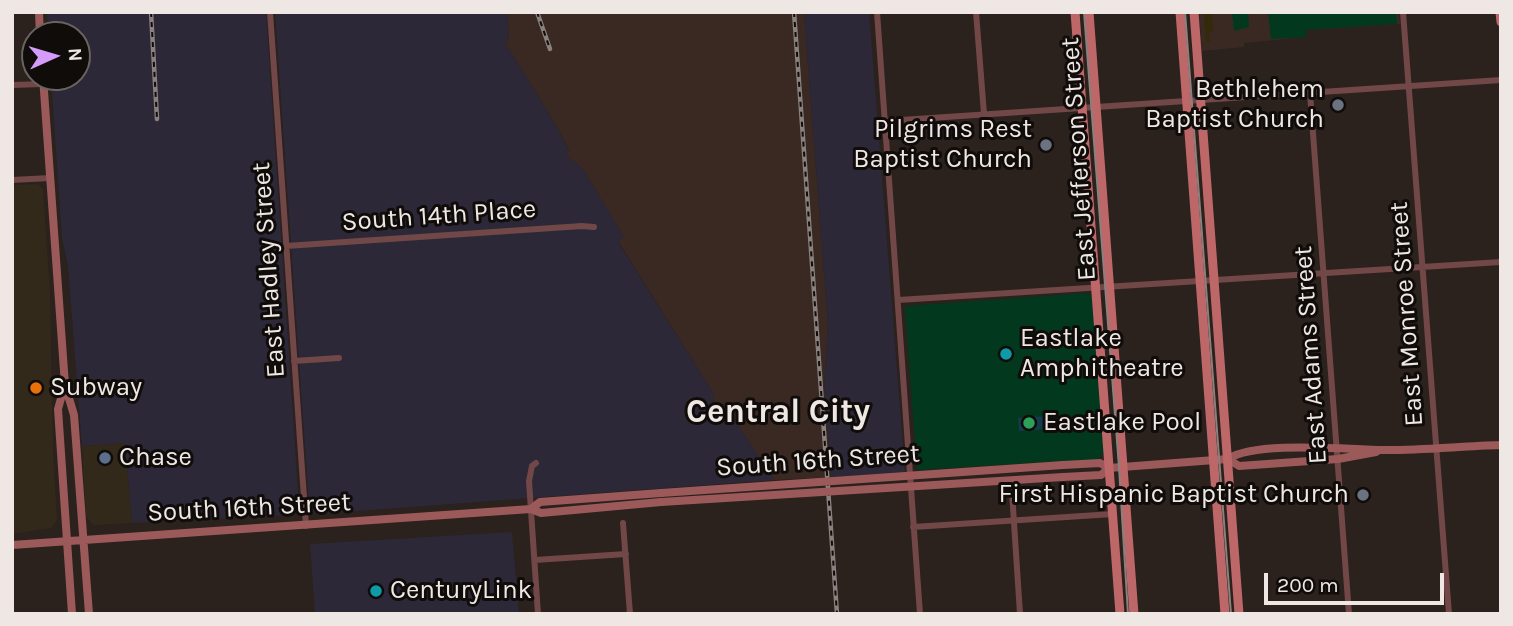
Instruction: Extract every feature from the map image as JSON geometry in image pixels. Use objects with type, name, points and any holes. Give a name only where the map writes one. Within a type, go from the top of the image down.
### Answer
[{"type":"main road","name":"East Jefferson Street","points":[[1089,12],[1134,614]]},
{"type":"main road","points":[[1180,12],[1225,614]]},
{"type":"main road","points":[[1194,12],[1239,614]]},
{"type":"main road","points":[[1500,12],[1501,22]]},
{"type":"main road","name":"East Jefferson Street","points":[[1076,15],[1120,614]]},
{"type":"main road","points":[[44,91],[65,385],[74,415],[89,614]]},
{"type":"main road","points":[[1199,265],[1208,206]]},
{"type":"main road","name":"East Jefferson Street","points":[[1103,374],[1111,303]]},
{"type":"main road","points":[[65,385],[58,409],[72,614]]},
{"type":"main road","points":[[1228,459],[1238,452],[1337,446],[1387,450],[1501,445]]},
{"type":"main road","points":[[1228,459],[1238,466],[1338,459],[1387,450]]},
{"type":"main road","name":"South 16th Street","points":[[661,497],[1063,465],[1100,463],[1109,468],[1228,459]]},
{"type":"main road","name":"South 16th Street","points":[[12,545],[531,509],[540,502],[1101,475],[1109,468]]},
{"type":"main road","points":[[1225,614],[1235,552]]},
{"type":"street","name":"East Hadley Street","points":[[270,12],[306,526]]},
{"type":"street","points":[[877,12],[920,614]]},
{"type":"street","points":[[976,12],[984,114]]},
{"type":"street","name":"East Monroe Street","points":[[1403,12],[1449,614]]},
{"type":"street","points":[[886,121],[1501,80]]},
{"type":"street","name":"East Adams Street","points":[[1310,93],[1349,614]]},
{"type":"street","points":[[12,180],[50,178]]},
{"type":"street","name":"South 14th Place","points":[[286,246],[594,227]]},
{"type":"street","points":[[898,300],[1501,262]]},
{"type":"street","points":[[294,361],[339,358]]},
{"type":"street","points":[[536,463],[531,466],[529,474],[538,614]]},
{"type":"street","points":[[1012,492],[1020,614]]},
{"type":"street","points":[[914,527],[1113,514]]},
{"type":"street","points":[[623,523],[630,614]]},
{"type":"street","points":[[535,560],[625,554]]},
{"type":"shaded area","points":[[47,12],[266,12],[299,507],[294,515],[132,523],[125,443],[82,446],[68,266],[62,238],[52,91],[91,91],[91,21],[47,21]]},
{"type":"shaded area","points":[[275,12],[507,12],[509,40],[504,41],[553,120],[569,151],[566,155],[583,169],[625,238],[618,242],[713,393],[714,412],[729,411],[774,480],[316,514],[312,512],[309,505]]},
{"type":"shaded area","points":[[507,12],[804,12],[828,325],[824,383],[831,477],[774,480],[729,411],[714,412],[713,393],[618,241],[624,237],[583,169],[566,155],[569,150],[553,120],[504,41],[509,40]]},
{"type":"shaded area","points":[[804,12],[869,12],[905,472],[831,477],[824,383],[828,325]]},
{"type":"shaded area","points":[[1199,12],[1399,12],[1400,24],[1306,30],[1306,37],[1244,43],[1244,47],[1202,51]]},
{"type":"shaded area","points":[[38,184],[43,189],[50,293],[57,520],[51,528],[12,534],[12,185]]},
{"type":"shaded area","points":[[125,443],[132,523],[93,525],[86,516],[82,446]]},
{"type":"shaded area","points":[[512,532],[519,614],[315,614],[310,544]]},
{"type":"green space","points":[[1232,12],[1248,12],[1249,27],[1234,31]]},
{"type":"green space","points":[[1268,12],[1396,12],[1397,24],[1306,30],[1306,37],[1271,39]]},
{"type":"green space","points":[[1086,293],[1092,296],[1104,453],[1098,459],[917,470],[906,306]]},
{"type":"sand","points":[[1204,12],[1212,12],[1213,31],[1209,32],[1210,42],[1206,42]]},
{"type":"water","points":[[1047,416],[1048,429],[1019,431],[1018,418]]},
{"type":"tram line","points":[[1084,12],[1128,614]]},
{"type":"tram line","points":[[1185,12],[1231,614]]},
{"type":"railway","points":[[151,12],[157,119]]},
{"type":"railway","points":[[537,12],[550,49]]},
{"type":"railway","points":[[794,12],[837,614]]},
{"type":"place","name":"Bethlehem Baptist Church","points":[[1338,105]]},
{"type":"place","name":"Pilgrims Rest Baptist Church","points":[[1046,145]]},
{"type":"place","name":"Eastlake Amphitheatre","points":[[1006,354]]},
{"type":"place","name":"Subway","points":[[36,388]]},
{"type":"place","name":"Eastlake Pool","points":[[1029,423]]},
{"type":"place","name":"Chase","points":[[105,458]]},
{"type":"place","name":"First Hispanic Baptist Church","points":[[1363,495]]},
{"type":"place","name":"CenturyLink","points":[[376,591]]},
{"type":"district","name":"Central City","points":[[778,413]]}]
